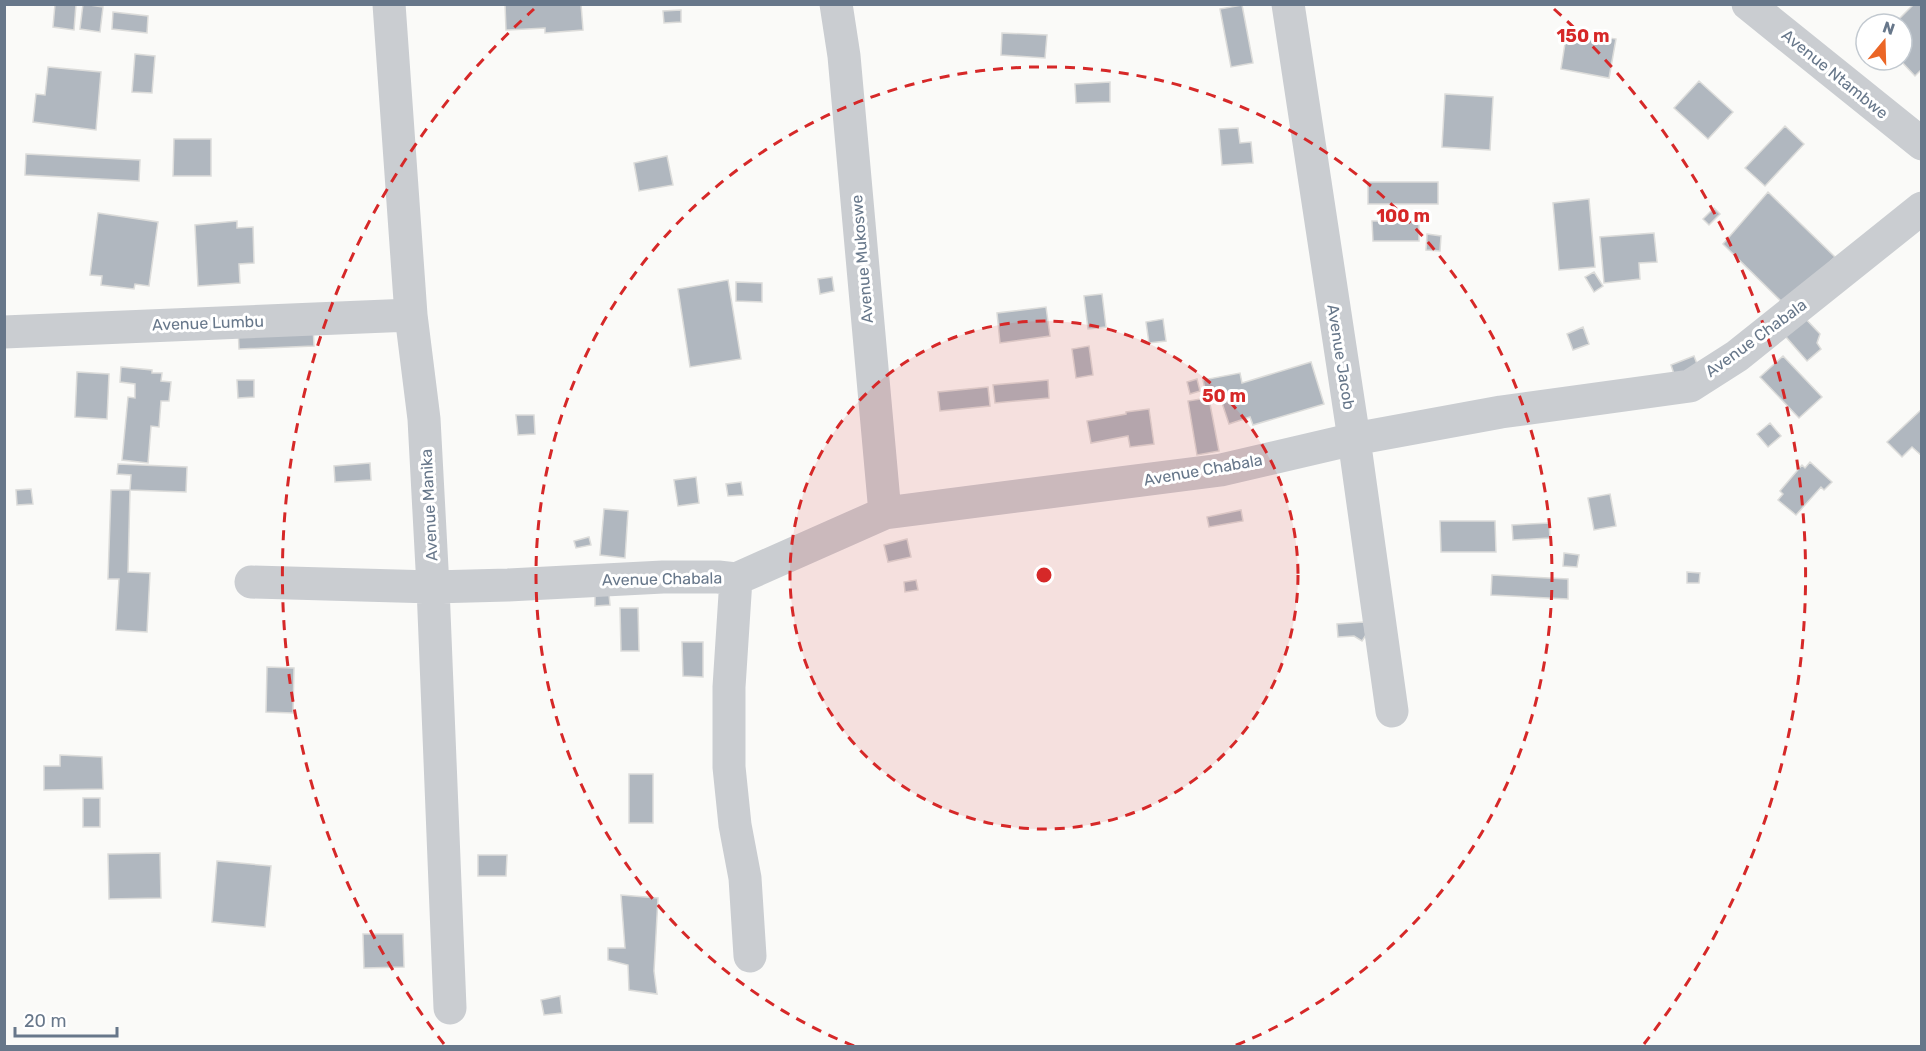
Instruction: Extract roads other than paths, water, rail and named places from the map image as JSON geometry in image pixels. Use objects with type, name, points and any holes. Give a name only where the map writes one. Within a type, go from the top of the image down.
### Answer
[{"type":"street","name":"Avenue Manika","points":[[389,4],[411,315],[424,419],[450,1008]]},
{"type":"street","name":"Avenue Mukoswe","points":[[836,4],[844,56],[885,513]]},
{"type":"street","name":"Avenue Jacob","points":[[1288,4],[1354,439],[1392,711]]},
{"type":"street","name":"Avenue Ntambwe","points":[[1748,4],[1922,144]]},
{"type":"street","name":"Avenue Chabala","points":[[251,582],[433,587],[663,577],[736,579],[885,513],[1221,470],[1354,439],[1501,412],[1690,386],[1737,356],[1922,208]]},
{"type":"street","name":"Avenue Lumbu","points":[[4,332],[411,315]]},
{"type":"street","points":[[736,579],[729,687],[729,767],[735,825],[745,878],[750,956]]}]
